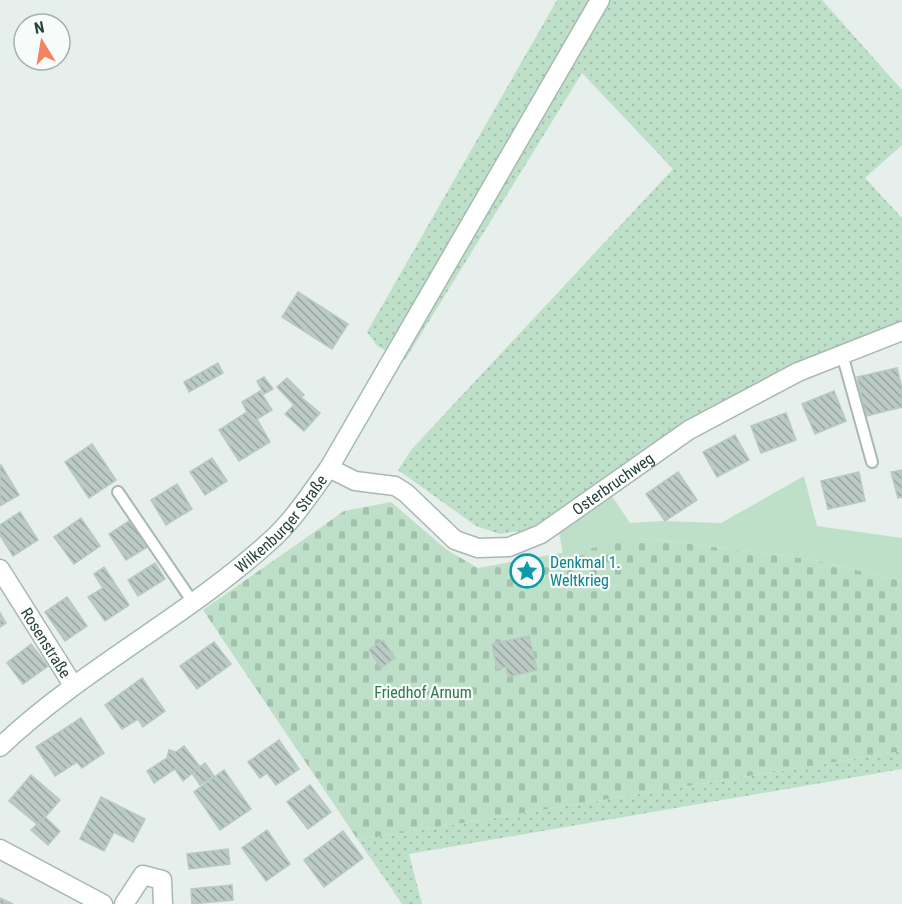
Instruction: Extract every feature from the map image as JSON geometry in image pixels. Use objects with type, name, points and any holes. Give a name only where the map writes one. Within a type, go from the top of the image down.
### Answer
[{"type":"street","name":"Wilkenburger Straße","points":[[0,747],[30,718],[192,601],[269,542],[292,519],[329,468],[600,0]]},
{"type":"street","name":"Osterbruchweg","points":[[329,468],[355,481],[395,486],[406,493],[455,540],[478,548],[509,547],[541,534],[689,430],[798,372],[902,331]]},
{"type":"street","name":"Rosenstraße","points":[[0,569],[73,685]]},
{"type":"street","points":[[0,849],[103,904]]},
{"type":"street","points":[[124,904],[143,875],[162,880],[163,904]]},
{"type":"lane","points":[[842,354],[872,462]]},
{"type":"lane","points":[[118,492],[192,601]]},
{"type":"green space","points":[[557,0],[822,0],[902,90],[902,145],[865,178],[902,218],[902,323],[686,424],[528,530],[500,534],[476,526],[398,470],[412,449],[673,169],[582,73],[405,360],[377,346],[367,332]]},
{"type":"green space","points":[[804,476],[817,526],[902,538],[902,581],[810,559],[643,538],[563,554],[559,532],[612,496],[630,523],[662,521],[721,523]]},
{"type":"green space","name":"Friedhof Arnum","points":[[391,502],[447,550],[478,568],[643,538],[810,559],[902,581],[902,751],[358,840],[203,610],[344,511]]},
{"type":"green space","points":[[902,751],[902,769],[409,854],[422,904],[402,904],[358,840]]},
{"type":"building","points":[[298,292],[348,324],[332,349],[282,317]]},
{"type":"building","points":[[218,363],[223,373],[189,392],[184,382]]},
{"type":"building","points":[[897,368],[902,388],[902,407],[866,416],[857,377]]},
{"type":"building","points":[[264,377],[273,389],[264,394],[257,381]]},
{"type":"building","points":[[287,378],[304,395],[301,397],[320,413],[304,431],[285,414],[294,405],[277,387]]},
{"type":"building","points":[[260,391],[272,410],[257,419],[270,442],[239,461],[219,430],[247,412],[242,402]]},
{"type":"building","points":[[834,391],[846,421],[815,434],[802,404]]},
{"type":"building","points":[[786,413],[796,440],[761,453],[751,426]]},
{"type":"building","points":[[735,435],[749,460],[717,477],[703,452]]},
{"type":"building","points":[[92,444],[116,480],[89,498],[65,462]]},
{"type":"building","points":[[212,458],[227,481],[205,495],[190,472]]},
{"type":"building","points":[[0,466],[19,495],[0,506]]},
{"type":"building","points":[[902,470],[902,497],[898,498],[891,472]]},
{"type":"building","points":[[678,472],[697,500],[665,521],[646,494]]},
{"type":"building","points":[[859,472],[865,501],[828,509],[821,481]]},
{"type":"building","points":[[177,484],[192,509],[166,525],[151,500]]},
{"type":"building","points":[[20,512],[38,540],[13,556],[0,535],[0,525]]},
{"type":"building","points":[[81,518],[100,546],[74,564],[54,537]]},
{"type":"building","points":[[132,519],[149,546],[126,560],[109,534]]},
{"type":"building","points":[[155,563],[165,579],[138,596],[128,580]]},
{"type":"building","points":[[104,567],[129,605],[105,621],[88,597],[103,588],[94,574]]},
{"type":"building","points":[[67,597],[87,626],[65,641],[45,612]]},
{"type":"building","points":[[0,613],[6,623],[0,627]]},
{"type":"building","points":[[529,636],[537,670],[508,677],[506,667],[497,669],[492,644]]},
{"type":"building","points":[[383,640],[395,658],[381,668],[369,650]]},
{"type":"building","points":[[214,642],[231,664],[197,689],[180,666]]},
{"type":"building","points":[[31,644],[48,666],[23,684],[7,663]]},
{"type":"building","points":[[142,678],[165,711],[143,727],[138,719],[122,729],[105,705]]},
{"type":"building","points":[[81,718],[104,753],[82,768],[77,762],[55,776],[36,747]]},
{"type":"building","points":[[279,740],[299,769],[276,785],[267,773],[260,778],[248,762]]},
{"type":"building","points":[[184,746],[200,767],[183,781],[175,769],[154,783],[147,771],[167,758],[169,750],[176,752]]},
{"type":"building","points":[[205,763],[214,776],[200,785],[192,773]]},
{"type":"building","points":[[224,770],[251,809],[220,830],[194,792]]},
{"type":"building","points":[[31,775],[60,800],[38,825],[9,801]]},
{"type":"building","points":[[310,785],[331,812],[308,829],[287,802]]},
{"type":"building","points":[[101,797],[145,819],[133,842],[114,832],[104,851],[80,839]]},
{"type":"building","points":[[45,817],[60,831],[48,845],[31,830]]},
{"type":"building","points":[[267,830],[290,864],[266,881],[242,848]]},
{"type":"building","points":[[343,831],[363,858],[324,887],[304,860]]},
{"type":"building","points":[[228,849],[230,864],[189,869],[187,854]]},
{"type":"building","points":[[232,885],[233,900],[192,904],[191,889]]},
{"type":"building","points":[[0,898],[13,904],[0,904]]},
{"type":"place","name":"Denkmal 1. Weltkrieg","points":[[527,571]]}]
